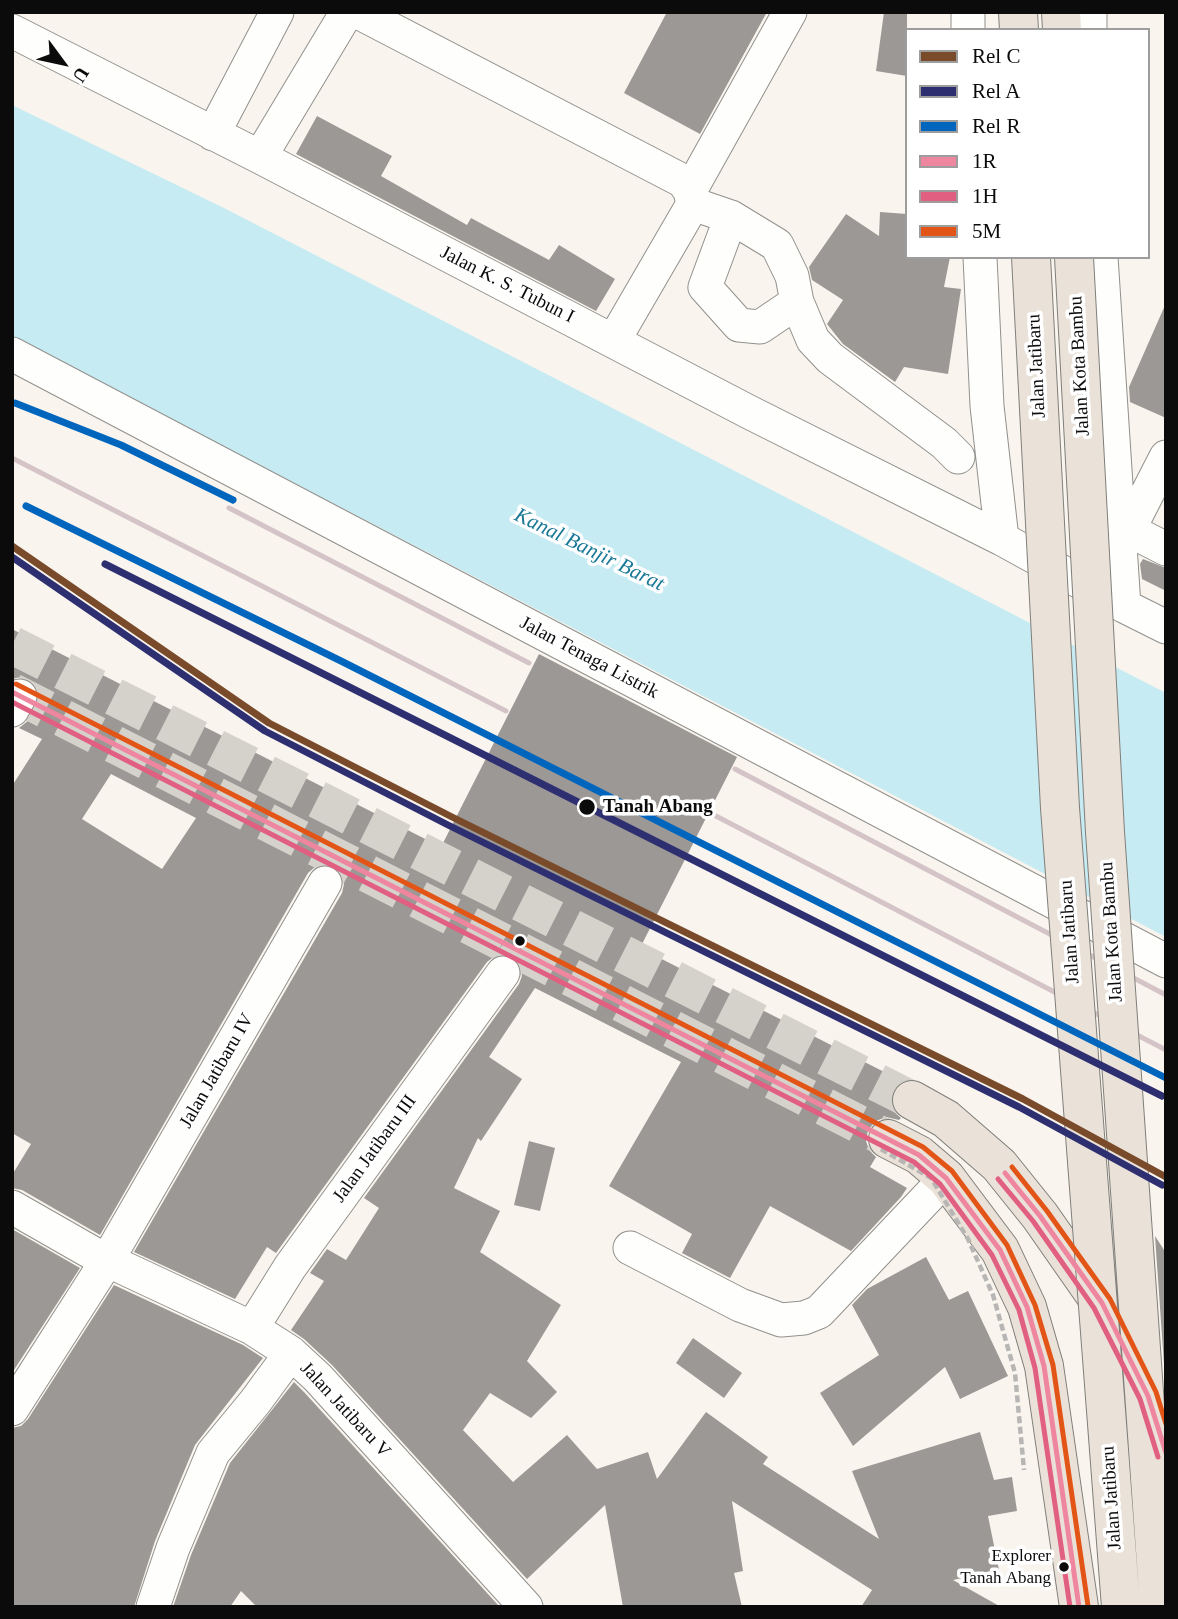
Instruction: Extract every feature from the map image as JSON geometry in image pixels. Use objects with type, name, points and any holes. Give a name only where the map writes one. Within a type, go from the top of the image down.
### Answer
[{"type":"main road","name":"Jalan Jatibaru","points":[[1031,259],[1060,808],[1121,1607]]},
{"type":"main road","name":"Jalan Kota Bambu","points":[[1074,259],[1105,832],[1159,1607]]},
{"type":"main road","points":[[912,1100],[946,1119],[999,1165],[1040,1216],[1102,1303],[1147,1396],[1166,1454]]},
{"type":"main road","points":[[885,1144],[919,1155],[946,1178],[1000,1250],[1027,1307],[1044,1366],[1079,1607]]},
{"type":"main road","points":[[1062,1495],[1070,1473],[1077,1464],[1088,1456],[1109,1448],[1138,1450],[1148,1455],[1166,1472]]},
{"type":"street","points":[[214,134],[277,12]]},
{"type":"street","points":[[260,157],[347,12]]},
{"type":"street","points":[[358,12],[683,181],[692,197],[777,245],[792,276],[797,302],[813,340],[830,358],[944,443],[958,457]]},
{"type":"street","points":[[614,340],[790,12]]},
{"type":"street","name":"Jalan K. S. Tubun I","points":[[12,31],[1002,539],[1124,607],[1166,627]]},
{"type":"street","points":[[731,217],[705,287],[739,325],[760,327],[797,302]]},
{"type":"street","points":[[980,259],[987,406],[1002,539]]},
{"type":"street","points":[[1101,259],[1124,540],[1124,607]]},
{"type":"street","name":"Jalan Tenaga Listrik","points":[[12,354],[1166,961]]},
{"type":"street","points":[[932,503],[987,406]]},
{"type":"street","points":[[1124,540],[1166,457]]},
{"type":"street","points":[[1124,540],[1166,549]]},
{"type":"street","name":"Jalan Jatibaru IV","points":[[12,1409],[108,1259],[325,883]]},
{"type":"street","name":"Jalan Jatibaru III","points":[[252,1328],[290,1267],[503,973]]},
{"type":"street","points":[[629,1248],[740,1305],[781,1320],[804,1318],[819,1312],[946,1178]]},
{"type":"street","name":"Jalan Jatibaru V","points":[[12,1207],[96,1255],[252,1328],[291,1353],[318,1378],[526,1607]]},
{"type":"street","points":[[153,1607],[173,1548],[213,1453],[291,1353]]},
{"type":"path","points":[[885,1144],[931,1178],[973,1250],[993,1295],[1015,1373],[1024,1470]]},
{"type":"water","name":"Kanal Banjir Barat","points":[[12,105],[224,208],[1166,693],[1166,937],[12,336]]},
{"type":"building","points":[[667,12],[767,12],[700,134],[624,93]]},
{"type":"building","points":[[884,12],[907,12],[905,76],[876,71]]},
{"type":"building","points":[[317,116],[392,156],[381,176],[467,225],[471,218],[549,260],[559,245],[615,279],[596,311],[296,154]]},
{"type":"building","points":[[880,212],[905,214],[905,259],[950,259],[944,287],[961,289],[948,374],[904,367],[895,382],[843,344],[827,324],[843,300],[812,280],[809,267],[846,214],[879,236]]},
{"type":"building","points":[[1166,303],[1166,418],[1130,402],[1129,387]]},
{"type":"building","points":[[1143,559],[1166,568],[1166,591],[1142,579],[1140,564]]},
{"type":"building","points":[[12,629],[441,847],[539,654],[737,757],[640,948],[902,1081],[893,1089],[890,1100],[893,1111],[901,1118],[899,1120],[886,1117],[876,1121],[868,1130],[866,1141],[869,1150],[876,1157],[870,1167],[907,1188],[851,1251],[770,1206],[730,1278],[682,1253],[692,1234],[609,1186],[681,1062],[535,988],[489,1057],[522,1079],[481,1141],[478,1138],[454,1188],[500,1211],[480,1252],[561,1305],[527,1361],[557,1392],[531,1418],[490,1393],[463,1430],[513,1482],[567,1435],[597,1469],[648,1452],[657,1479],[706,1412],[768,1457],[763,1464],[879,1539],[852,1471],[980,1432],[994,1480],[1012,1477],[1017,1511],[988,1516],[999,1570],[953,1580],[1001,1607],[861,1607],[872,1590],[732,1501],[743,1571],[734,1573],[742,1607],[623,1607],[605,1505],[527,1579],[332,1365],[291,1330],[324,1281],[310,1273],[327,1249],[346,1260],[379,1208],[364,1198],[519,984],[521,966],[514,957],[496,955],[487,962],[276,1253],[267,1247],[235,1299],[134,1252],[342,893],[342,874],[334,866],[316,866],[308,873],[100,1235],[22,1190],[12,1188],[12,1175],[31,1144],[12,1133],[12,786],[42,739],[19,728],[29,720],[37,706],[39,695],[36,686],[21,677],[12,679]],"holes":[[[111,774],[196,818],[162,869],[82,819]]]},
{"type":"building","points":[[529,1141],[555,1148],[540,1211],[514,1205]]},
{"type":"building","points":[[12,1229],[80,1268],[12,1373]]},
{"type":"building","points":[[1155,1236],[1166,1253],[1166,1367],[1164,1365]]},
{"type":"building","points":[[926,1257],[949,1300],[968,1291],[1008,1376],[960,1399],[945,1367],[853,1446],[820,1393],[879,1355],[852,1305],[867,1289]]},
{"type":"building","points":[[114,1285],[243,1345],[263,1358],[195,1445],[155,1541],[134,1607],[12,1607],[12,1428],[21,1426],[28,1419]]},
{"type":"building","points":[[693,1338],[742,1373],[724,1398],[676,1363]]},
{"type":"building","points":[[294,1382],[498,1605],[257,1607],[241,1591],[230,1607],[173,1607],[191,1555],[230,1463]]},
{"type":"tunnel","points":[[12,645],[912,1100]]},
{"type":"tunnel","points":[[12,692],[888,1139]]},
{"type":"tunnel","points":[[325,883],[339,858]]},
{"type":"tunnel","points":[[503,973],[519,950]]},
{"type":"railway","points":[[12,458],[506,711]]},
{"type":"railway","points":[[229,508],[529,663]]},
{"type":"railway","points":[[735,769],[1166,995]]},
{"type":"railway","points":[[714,815],[1166,1050]]},
{"type":"rail line","name":"R","points":[[15,403],[121,445],[233,500]]},
{"type":"rail line","name":"R","points":[[26,506],[341,661],[1166,1078]]},
{"type":"rail line","name":"C","points":[[12,546],[269,723],[452,817],[1023,1099],[1166,1177]]},
{"type":"rail line","name":"A","points":[[12,557],[265,731],[448,825],[1019,1107],[1162,1185]]},
{"type":"rail line","name":"A","points":[[105,564],[1162,1096]]},
{"type":"transit line","name":"5M","points":[[16,684],[923,1147],[952,1171],[1007,1245],[1035,1305],[1053,1365],[1088,1606]]},
{"type":"transit line","name":"1R","points":[[12,692],[919,1155],[946,1178],[1000,1250],[1027,1307],[1044,1366],[1079,1607]]},
{"type":"transit line","name":"1H","points":[[12,702],[914,1162],[940,1184],[992,1255],[1019,1310],[1035,1368],[1070,1607]]},
{"type":"transit line","name":"5M","points":[[1012,1167],[1110,1299],[1156,1392],[1166,1424]]},
{"type":"transit line","name":"1R","points":[[1005,1173],[1040,1216],[1102,1303],[1148,1396],[1166,1453]]},
{"type":"transit line","name":"1H","points":[[998,1179],[1033,1221],[1094,1308],[1140,1399],[1158,1457]]},
{"type":"place","name":"Tanah Abang","points":[[587,807]]},
{"type":"place","name":"Explorer Tanah Abang","points":[[1064,1567]]}]
